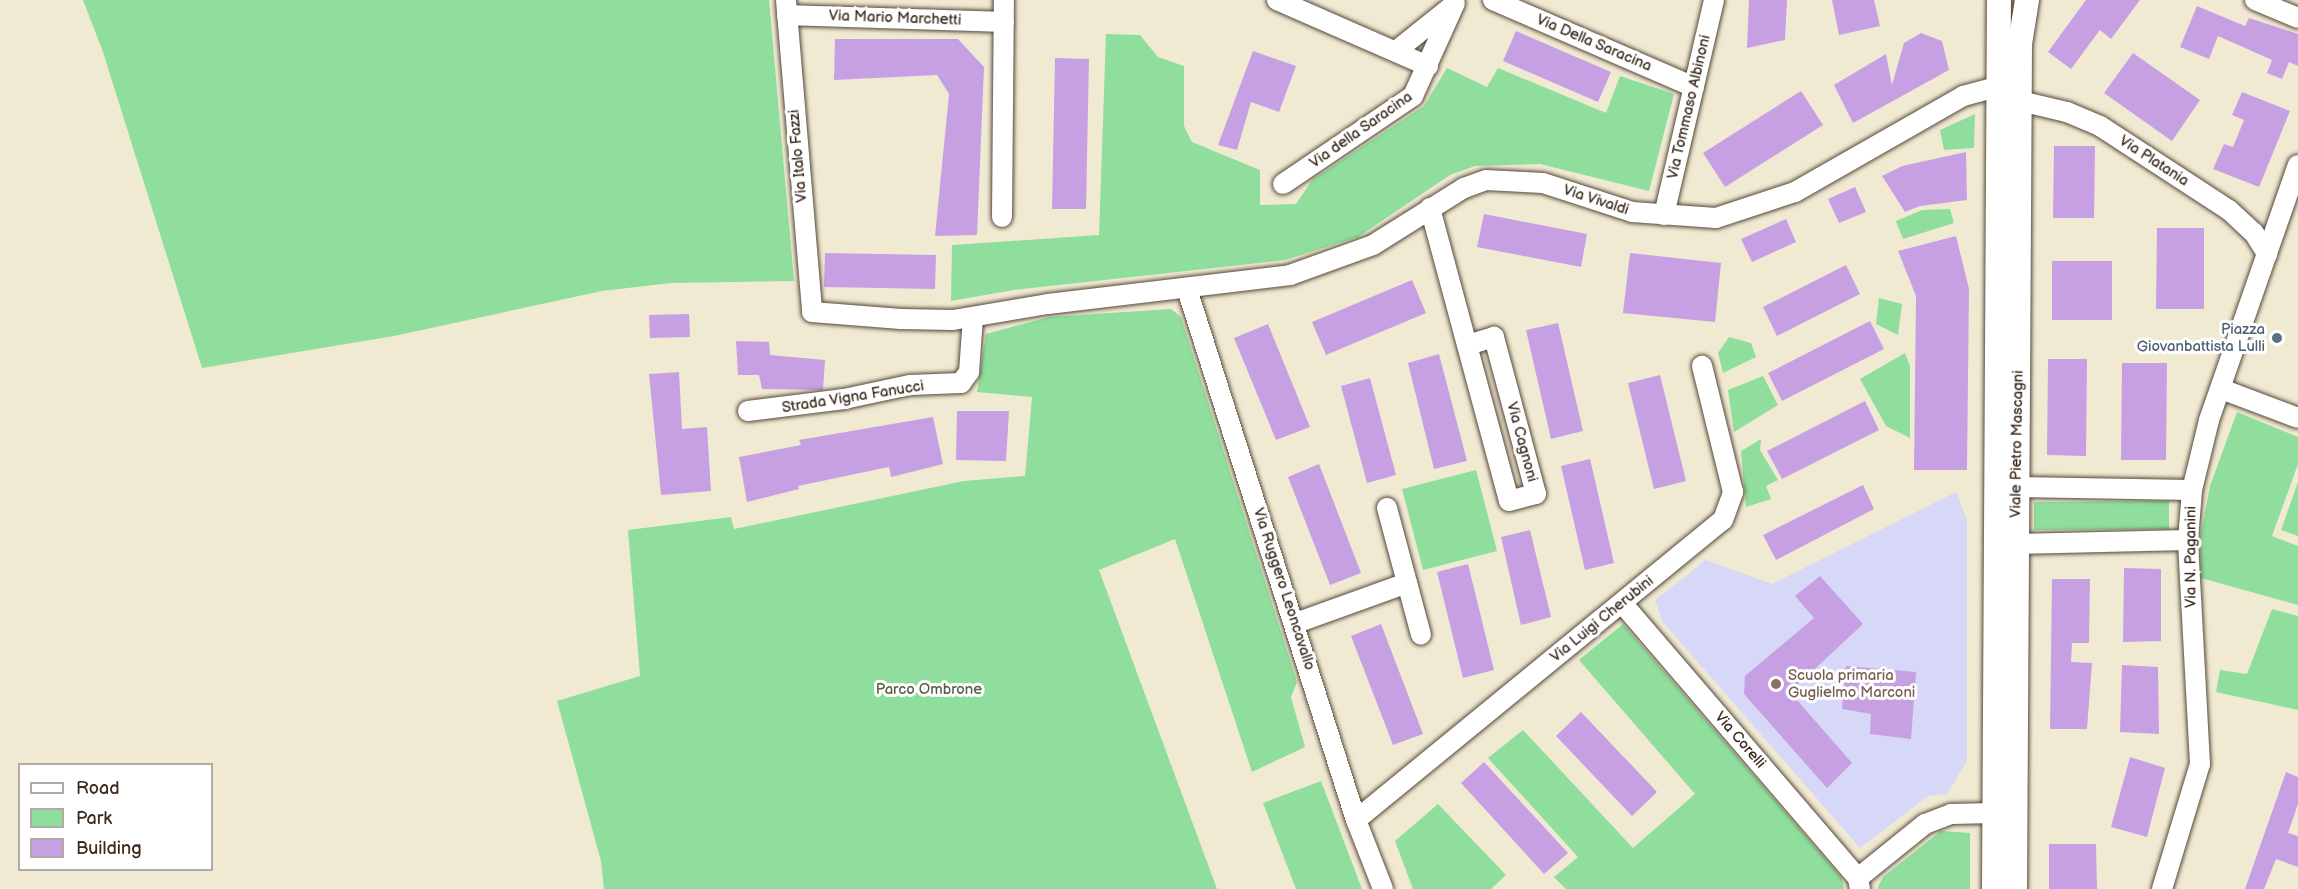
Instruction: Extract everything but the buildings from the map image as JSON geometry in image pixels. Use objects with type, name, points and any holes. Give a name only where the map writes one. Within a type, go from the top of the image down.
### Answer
[{"type":"main road","name":"Viale Pietro Mascagni","points":[[1994,889],[1999,0]]},
{"type":"main road","name":"Viale Pietro Mascagni","points":[[2014,889],[2020,44],[2027,0]]},
{"type":"street","points":[[1002,217],[1005,0]]},
{"type":"street","points":[[1276,0],[1428,66]]},
{"type":"street","name":"Via Della Saracina","points":[[1493,0],[1694,87]]},
{"type":"street","name":"Via Tommaso Albinoni","points":[[1664,215],[1714,0]]},
{"type":"street","points":[[2255,0],[2298,18]]},
{"type":"street","name":"Via della Saracina","points":[[1396,51],[1458,1]]},
{"type":"street","name":"Via della Saracina","points":[[1283,184],[1413,96],[1458,1]]},
{"type":"street","name":"Via Mario Marchetti","points":[[787,7],[1004,22]]},
{"type":"street","name":"Via Italo Fazzi","points":[[787,7],[812,312],[901,319],[973,317]]},
{"type":"street","name":"Via Vivaldi","points":[[1187,289],[1290,275],[1324,265],[1373,245],[1464,188],[1486,180],[1513,178],[1543,183],[1632,212],[1716,218],[1795,192],[1963,96],[2000,86]]},
{"type":"street","name":"Via Platania","points":[[2020,101],[2067,112],[2100,126],[2229,210],[2254,232],[2267,254]]},
{"type":"street","name":"Via N. Paganini","points":[[2163,889],[2200,764],[2188,540],[2192,490],[2221,389],[2298,165]]},
{"type":"street","name":"Via Cagnoni","points":[[1430,208],[1509,501],[1536,494],[1494,337],[1467,345]]},
{"type":"street","points":[[973,317],[1076,300],[1187,289]]},
{"type":"street","name":"Via Ruggero Leoncavallo","points":[[1187,289],[1296,623],[1356,820],[1383,889]]},
{"type":"street","name":"Strada Vigna Fanucci","points":[[748,411],[844,399],[910,386],[961,383],[969,372],[973,317]]},
{"type":"street","name":"Via Luigi Cherubini","points":[[1356,820],[1716,526],[1732,502],[1733,492],[1702,366]]},
{"type":"street","points":[[2221,389],[2298,418]]},
{"type":"street","points":[[2017,487],[2192,490]]},
{"type":"street","points":[[1387,508],[1421,635]]},
{"type":"street","points":[[2016,544],[2188,540]]},
{"type":"street","points":[[1296,623],[1407,582]]},
{"type":"street","name":"Via Corelli","points":[[1622,603],[1859,884]]},
{"type":"street","points":[[1859,884],[1925,824],[1951,814],[1994,813]]},
{"type":"shaded area","points":[[1956,492],[1967,520],[1967,761],[1947,794],[1928,796],[1860,848],[1662,621],[1655,600],[1706,560],[1772,584]]},
{"type":"green space","points":[[83,0],[769,0],[794,281],[671,283],[602,291],[394,336],[202,368],[103,52]]},
{"type":"green space","points":[[1106,34],[1140,35],[1158,57],[1184,66],[1184,126],[1192,142],[1260,170],[1260,205],[1296,204],[1312,180],[1424,106],[1447,68],[1487,87],[1498,68],[1606,113],[1620,76],[1674,94],[1649,191],[1540,164],[1475,166],[1450,175],[1358,237],[1285,260],[1014,290],[951,301],[952,245],[1099,235]]},
{"type":"green space","points":[[1975,114],[1974,148],[1944,150],[1940,130]]},
{"type":"green space","points":[[1950,209],[1954,223],[1903,239],[1896,221],[1922,210]]},
{"type":"green space","points":[[1879,298],[1902,304],[1898,335],[1876,324]]},
{"type":"green space","name":"Parco Ombrone","points":[[1171,309],[1181,317],[1297,682],[1291,697],[1305,747],[1252,772],[1175,539],[1099,570],[1217,889],[604,889],[601,861],[557,701],[640,676],[628,530],[731,517],[734,529],[964,481],[1025,476],[1032,397],[977,392],[986,334],[1049,317]]},
{"type":"green space","points":[[1729,337],[1751,343],[1756,357],[1723,373],[1718,353]]},
{"type":"green space","points":[[1905,353],[1910,366],[1910,438],[1886,426],[1860,379]]},
{"type":"green space","points":[[1763,376],[1778,405],[1734,432],[1728,390]]},
{"type":"green space","points":[[2237,412],[2298,437],[2298,464],[2272,536],[2298,546],[2298,605],[2201,578],[2200,538],[2210,486]]},
{"type":"green space","points":[[1761,439],[1760,450],[1778,480],[1766,486],[1771,499],[1746,507],[1741,451]]},
{"type":"green space","points":[[1476,470],[1497,551],[1423,570],[1402,489]]},
{"type":"green space","points":[[2298,482],[2298,536],[2281,530]]},
{"type":"green space","points":[[2169,501],[2169,529],[2034,530],[2034,502]]},
{"type":"green space","points":[[2272,609],[2298,616],[2298,710],[2216,692],[2220,670],[2247,674]]},
{"type":"green space","points":[[1623,624],[1842,878],[1844,889],[1566,889],[1554,877],[1578,857],[1488,758],[1523,730],[1633,848],[1695,794],[1579,660]]},
{"type":"green space","points":[[1321,781],[1362,889],[1296,889],[1263,803]]},
{"type":"green space","points":[[1438,804],[1506,875],[1491,889],[1413,889],[1395,841]]},
{"type":"green space","points":[[1941,831],[1970,833],[1970,889],[1877,889],[1883,877]]},
{"type":"place","name":"Piazza Giovanbattista Lulli","points":[[2277,338]]},
{"type":"place","name":"Scuola primaria Guglielmo Marconi","points":[[1776,684]]}]
